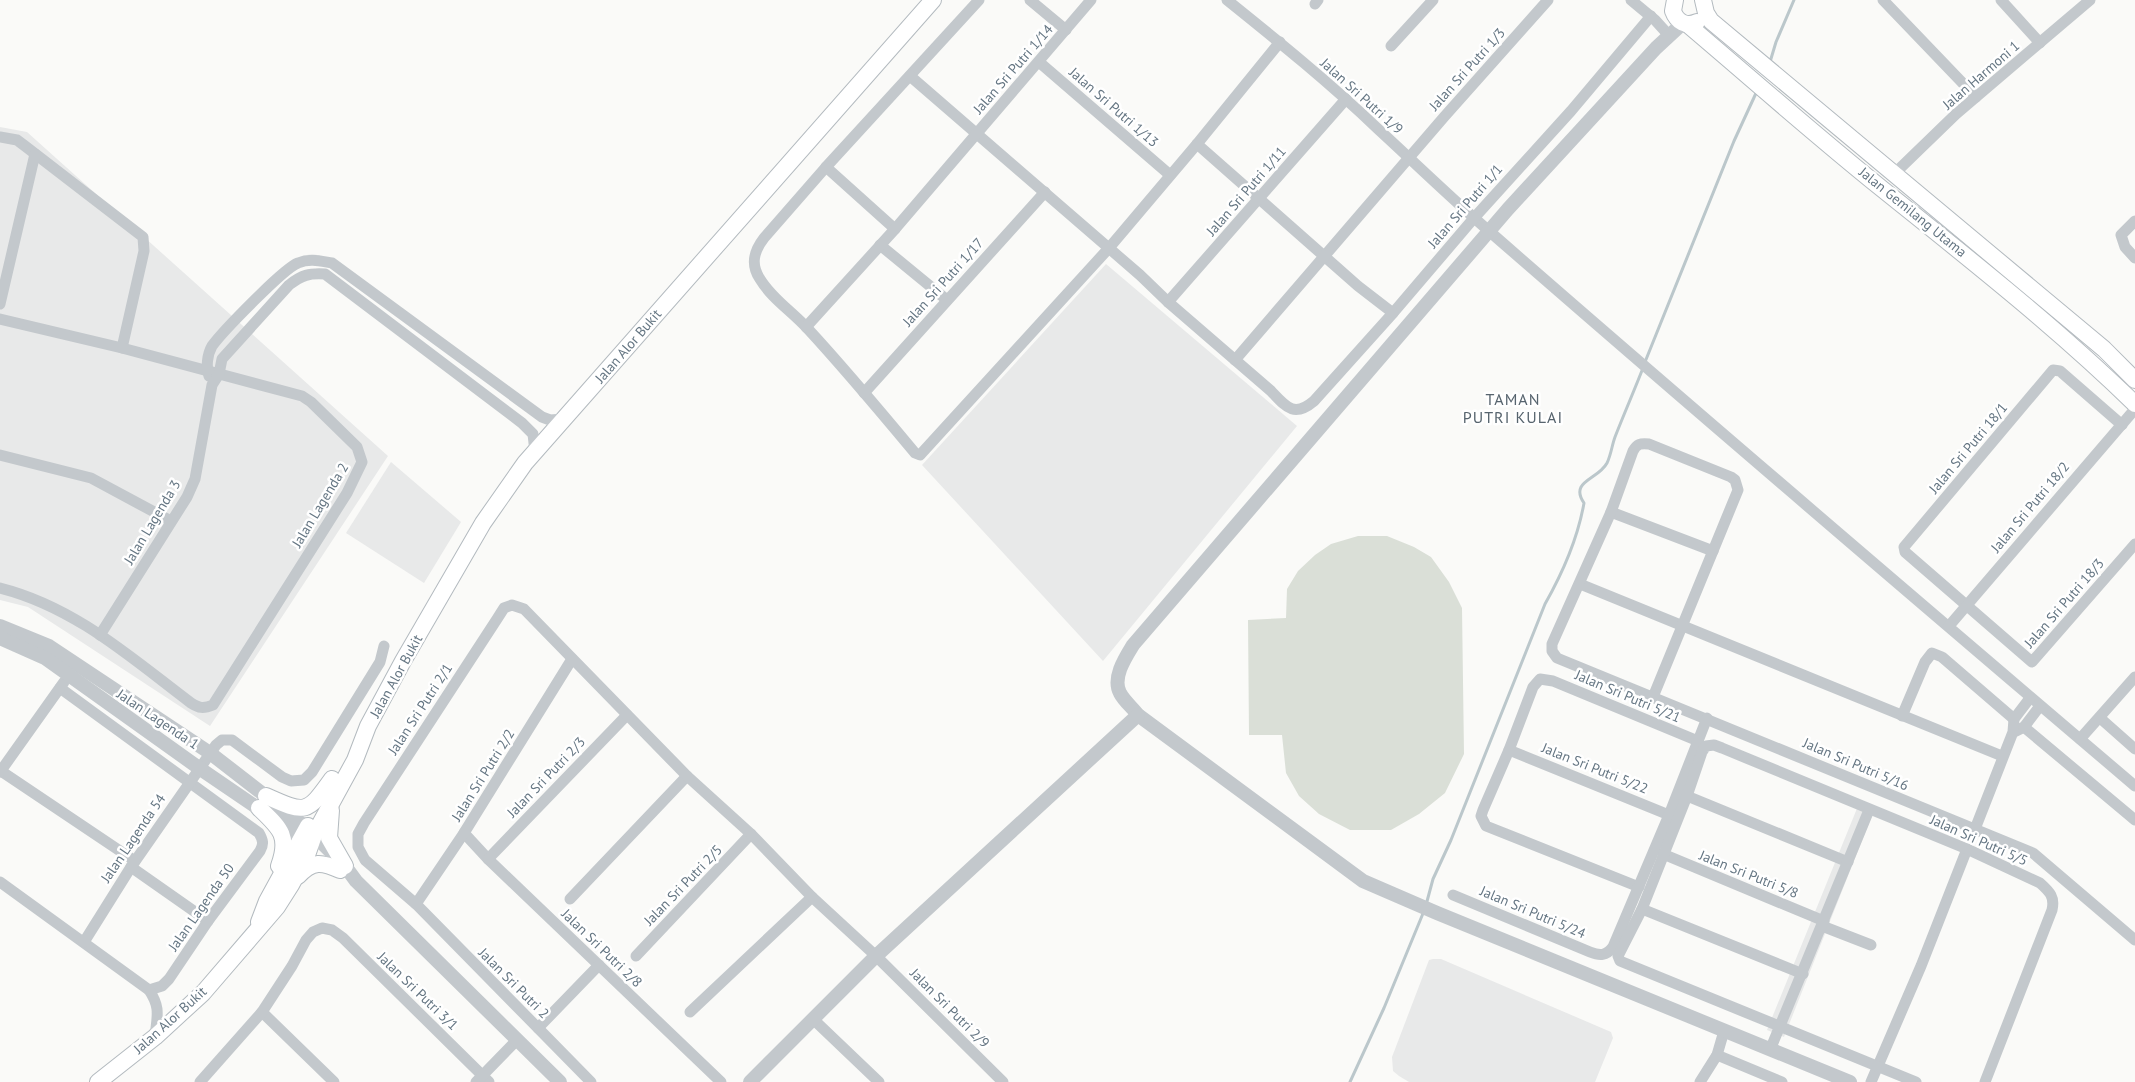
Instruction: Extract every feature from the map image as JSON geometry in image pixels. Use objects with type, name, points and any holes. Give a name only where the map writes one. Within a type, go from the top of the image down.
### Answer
[{"type":"main road","name":"Jalan Alor Bukit","points":[[256,930],[267,901],[308,836],[337,781],[355,760],[368,726],[403,661],[483,523],[535,452],[933,0]]},
{"type":"main road","points":[[1675,12],[1693,24],[1702,18],[1704,4]]},
{"type":"main road","name":"Jalan Gemilang Utama","points":[[1704,4],[1711,21],[1893,175],[2104,349],[2135,380]]},
{"type":"main road","name":"Jalan Gemilang Utama","points":[[1675,12],[1879,187],[1986,271],[2091,362],[2135,404]]},
{"type":"main road","points":[[263,802],[291,808],[308,808],[337,781]]},
{"type":"main road","points":[[337,781],[329,838],[343,868]]},
{"type":"main road","points":[[263,802],[283,835],[284,845],[283,856],[267,901]]},
{"type":"main road","name":"Jalan Alor Bukit","points":[[98,1082],[155,1037],[203,993],[277,907],[291,885],[308,836]]},
{"type":"main road","points":[[291,885],[308,867],[318,863],[343,868]]},
{"type":"street","points":[[979,0],[826,167],[756,248],[753,260],[759,279],[806,327],[915,454],[920,455],[1109,248],[1280,42]]},
{"type":"street","points":[[1030,0],[1066,30]]},
{"type":"street","name":"Jalan Sri Putri 1/14","points":[[806,327],[894,229],[1091,0]]},
{"type":"street","name":"Jalan Sri Putri 1/9","points":[[1227,0],[1280,42],[1346,100],[1408,159],[1489,231],[1949,626],[2030,698],[2135,786]]},
{"type":"street","points":[[1391,46],[1433,0]]},
{"type":"street","name":"Jalan Sri Putri 1/3","points":[[1236,360],[1408,159],[1548,0]]},
{"type":"street","points":[[1631,0],[1651,16],[1665,31]]},
{"type":"street","points":[[1883,0],[1976,97]]},
{"type":"street","points":[[2001,0],[2040,43]]},
{"type":"street","name":"Jalan Harmoni 1","points":[[1893,175],[1976,97],[2090,0]]},
{"type":"street","points":[[1675,12],[1656,48],[1489,231],[1132,645],[1120,670],[1118,687],[1120,694],[1138,714],[1363,881],[1850,1082]]},
{"type":"street","points":[[1656,48],[1675,12]]},
{"type":"street","name":"Jalan Sri Putri 1/1","points":[[1236,360],[1282,404],[1290,409],[1298,411],[1314,401],[1393,313],[1474,218],[1571,111],[1651,16]]},
{"type":"street","name":"Jalan Sri Putri 1/13","points":[[1039,62],[1170,175]]},
{"type":"street","points":[[910,76],[1236,360]]},
{"type":"street","name":"Jalan Sri Putri 1/11","points":[[1168,302],[1346,100]]},
{"type":"street","points":[[0,137],[17,140],[143,237],[144,251],[122,348]]},
{"type":"street","points":[[1197,144],[1358,286],[1393,313]]},
{"type":"street","points":[[0,304],[35,154]]},
{"type":"street","points":[[826,167],[894,229]]},
{"type":"street","name":"Jalan Sri Putri 1/17","points":[[864,393],[1045,192]]},
{"type":"street","points":[[2135,221],[2121,235],[2125,247],[2135,258]]},
{"type":"street","points":[[880,245],[946,300]]},
{"type":"street","points":[[207,369],[212,347],[226,332],[281,275],[296,263],[310,259],[332,263],[542,417],[550,420],[564,419]]},
{"type":"street","name":"Jalan Lagenda 3","points":[[100,635],[187,497],[195,479],[212,385],[219,374],[222,359],[289,285],[302,275],[312,273],[325,274],[530,430],[534,438],[535,452]]},
{"type":"street","name":"Jalan Lagenda 2","points":[[0,319],[207,369],[219,374],[302,396],[311,402],[357,446],[362,462],[347,493],[213,705],[199,708],[100,635]]},
{"type":"street","name":"Jalan Lagenda 3","points":[[207,369],[212,385]]},
{"type":"street","name":"Jalan Sri Putri 18/1","points":[[1966,606],[1906,552],[1904,547],[2053,370],[2060,371],[2122,425]]},
{"type":"street","name":"Jalan Sri Putri 18/2","points":[[1949,626],[2135,409]]},
{"type":"street","points":[[1653,696],[1683,626],[1714,551],[1738,490],[1735,480],[1649,444],[1637,445],[1633,451],[1611,512],[1580,584],[1683,626],[1902,716],[2002,756]]},
{"type":"street","points":[[0,455],[92,478],[172,521]]},
{"type":"street","points":[[1611,512],[1714,551]]},
{"type":"street","name":"Jalan Sri Putri 18/3","points":[[1966,606],[2032,662],[2135,544]]},
{"type":"street","name":"Jalan Sri Putri 5/16","points":[[1580,584],[1552,644],[1552,651],[1562,660],[2033,853],[2135,940]]},
{"type":"street","points":[[0,588],[38,600],[72,616],[100,635]]},
{"type":"street","name":"Jalan Sri Putri 2/9","points":[[512,605],[524,609],[687,776],[751,834],[812,897],[876,956],[1003,1082]]},
{"type":"street","name":"Jalan Sri Putri 2/1","points":[[358,834],[497,618],[504,608],[512,605]]},
{"type":"street","name":"Jalan Lagenda 1","points":[[0,626],[49,646],[73,670],[200,768],[263,802]]},
{"type":"street","name":"Jalan Lagenda 1","points":[[0,638],[73,670],[210,753],[263,802],[308,836],[343,868],[560,1082]]},
{"type":"street","points":[[210,753],[222,740],[228,739],[282,778],[291,781],[304,780],[312,772],[380,662],[384,646]]},
{"type":"street","points":[[1902,716],[1925,662],[1932,653],[1942,658],[2014,719]]},
{"type":"street","name":"Jalan Sri Putri 2/2","points":[[416,904],[464,833],[572,660]]},
{"type":"street","points":[[73,670],[0,772],[133,864],[208,921]]},
{"type":"street","points":[[2080,739],[2135,677]]},
{"type":"street","name":"Jalan Sri Putri 5/21","points":[[1509,750],[1536,681],[1546,679],[1702,744]]},
{"type":"street","points":[[60,688],[190,781]]},
{"type":"street","points":[[1975,829],[2012,732],[2014,719],[2030,698]]},
{"type":"street","points":[[2012,732],[2024,727],[2040,706]]},
{"type":"street","points":[[750,1082],[876,956],[1138,714]]},
{"type":"street","name":"Jalan Sri Putri 2/3","points":[[488,859],[627,715]]},
{"type":"street","points":[[1706,718],[1702,752],[1687,796],[1642,908],[1618,956],[1620,961],[1916,1082]]},
{"type":"street","points":[[2100,718],[2135,749]]},
{"type":"street","points":[[2024,727],[2135,820]]},
{"type":"street","points":[[1509,750],[1481,816],[1486,826],[1639,886],[1702,744]]},
{"type":"street","name":"Jalan Sri Putri 5/5","points":[[1702,744],[1714,745],[1967,849],[2040,883],[2053,897],[2054,903],[2034,962],[1985,1082]]},
{"type":"street","name":"Jalan Sri Putri 5/22","points":[[1509,750],[1669,815]]},
{"type":"street","name":"Jalan Lagenda 54","points":[[84,942],[133,864],[210,753]]},
{"type":"street","points":[[570,899],[687,776]]},
{"type":"street","name":"Jalan Lagenda 50","points":[[149,990],[162,986],[169,979],[263,845],[259,833],[190,781]]},
{"type":"street","points":[[1687,796],[1848,862]]},
{"type":"street","points":[[1770,1050],[1803,974],[1869,810]]},
{"type":"street","name":"Jalan Sri Putri 2/8","points":[[464,833],[488,859],[721,1082]]},
{"type":"street","name":"Jalan Sri Putri 2","points":[[358,834],[358,847],[365,860],[416,904],[591,1082]]},
{"type":"street","name":"Jalan Sri Putri 2/5","points":[[636,956],[751,834]]},
{"type":"street","points":[[1871,1082],[1921,966],[1967,849]]},
{"type":"street","name":"Jalan Sri Putri 5/8","points":[[1663,854],[1871,945]]},
{"type":"street","points":[[0,882],[149,990],[157,1002],[158,1011],[155,1037]]},
{"type":"street","name":"Jalan Sri Putri 5/24","points":[[1453,895],[1590,952],[1602,955],[1608,953],[1613,947],[1639,886]]},
{"type":"street","points":[[690,1012],[812,897]]},
{"type":"street","points":[[1642,908],[1803,974]]},
{"type":"street","name":"Jalan Sri Putri 3/1","points":[[262,1012],[292,966],[306,940],[313,932],[322,928],[332,930],[343,938],[483,1080]]},
{"type":"street","points":[[538,1028],[599,966]]},
{"type":"street","points":[[200,1082],[262,1012],[334,1082]]},
{"type":"street","points":[[813,1019],[876,1081]]},
{"type":"street","points":[[1700,1082],[1717,1055],[1724,1031]]},
{"type":"street","points":[[483,1080],[517,1040]]},
{"type":"street","points":[[1717,1055],[1782,1082]]},
{"type":"shaded area","points":[[0,127],[27,132],[388,456],[210,726],[28,607],[0,600]]},
{"type":"shaded area","points":[[1106,264],[1297,426],[1103,661],[922,465]]},
{"type":"shaded area","points":[[391,462],[461,522],[424,583],[346,533]]},
{"type":"shaded area","points":[[1358,536],[1387,536],[1414,547],[1431,557],[1449,582],[1462,608],[1464,754],[1445,793],[1419,814],[1391,830],[1350,830],[1319,814],[1299,796],[1286,773],[1282,735],[1249,735],[1248,620],[1286,618],[1287,589],[1298,571],[1315,555],[1331,544]]},
{"type":"shaded area","points":[[1860,801],[1875,808],[1784,1037],[1767,1030]]},
{"type":"shaded area","points":[[1441,959],[1611,1032],[1613,1038],[1595,1082],[1409,1082],[1399,1076],[1393,1071],[1392,1057],[1429,960]]},
{"type":"waterway","points":[[1770,62],[1776,42],[1794,0]]},
{"type":"waterway","points":[[1645,362],[1734,141],[1757,91]]},
{"type":"waterway","points":[[1426,905],[1433,879],[1451,840],[1545,604],[1574,542],[1584,503],[1580,496],[1582,485],[1603,469],[1607,463],[1615,437],[1643,368]]},
{"type":"waterway","points":[[1350,1082],[1384,1008],[1424,911]]},
{"type":"district","name":"TAMAN PUTRI KULAI","points":[[1513,408]]}]
